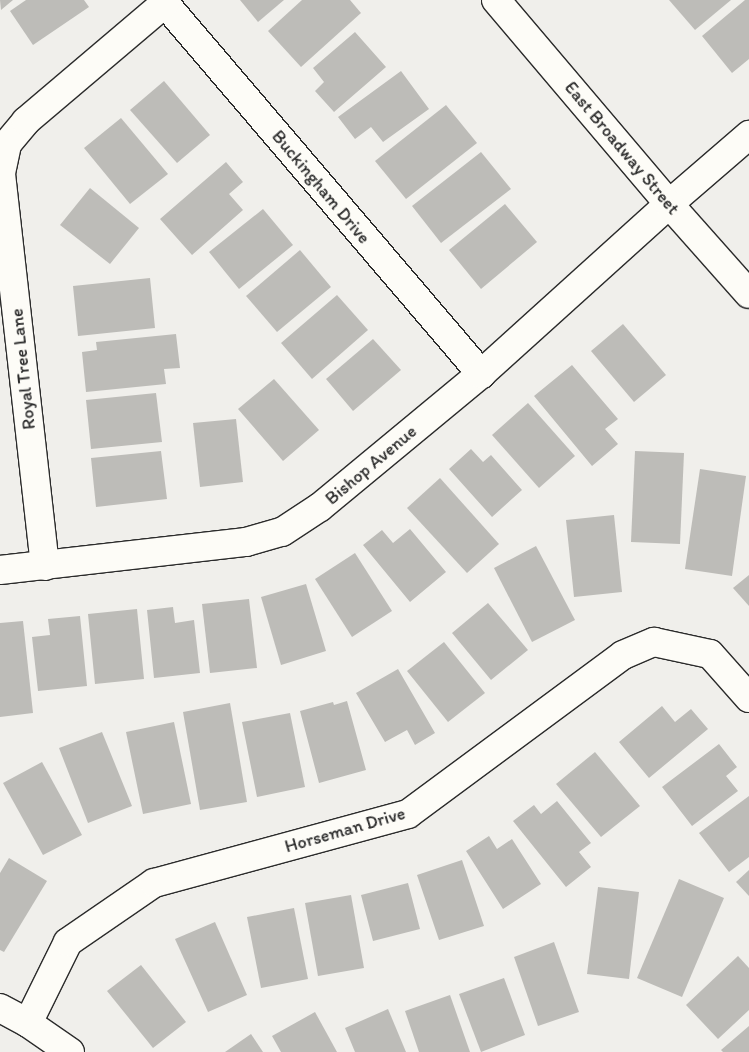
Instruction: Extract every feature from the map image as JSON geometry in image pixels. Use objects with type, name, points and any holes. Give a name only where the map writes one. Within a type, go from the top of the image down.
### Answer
[{"type":"street","name":"East Broadway Street","points":[[496,0],[669,204],[749,294]]},
{"type":"street","name":"Buckingham Drive","points":[[163,2],[481,374]]},
{"type":"street","name":"Royal Tree Lane","points":[[45,566],[1,173],[7,144],[26,120],[163,2]]},
{"type":"street","name":"Bishop Avenue","points":[[0,570],[246,542],[282,532],[320,507],[481,374],[669,204],[749,135]]},
{"type":"street","name":"Horseman Drive","points":[[28,1022],[68,942],[154,883],[408,814],[623,655],[654,642],[710,654],[749,698]]},
{"type":"street","points":[[0,1008],[28,1022],[70,1052]]},
{"type":"building","points":[[0,0],[13,0],[1,10]]},
{"type":"building","points":[[26,0],[84,0],[89,7],[33,45],[10,11]]},
{"type":"building","points":[[240,0],[284,0],[258,22]]},
{"type":"building","points":[[302,0],[350,0],[361,13],[301,67],[268,31]]},
{"type":"building","points":[[669,0],[731,0],[695,30]]},
{"type":"building","points":[[745,0],[749,0],[749,59],[732,73],[702,36]]},
{"type":"building","points":[[355,32],[386,67],[334,112],[315,91],[324,82],[313,68]]},
{"type":"building","points":[[401,71],[429,109],[383,142],[371,127],[355,139],[338,117]]},
{"type":"building","points":[[164,81],[210,135],[177,163],[130,110]]},
{"type":"building","points":[[446,105],[477,143],[406,199],[375,161]]},
{"type":"building","points":[[121,118],[168,174],[130,204],[84,148]]},
{"type":"building","points":[[481,152],[511,189],[441,243],[412,206]]},
{"type":"building","points":[[226,162],[243,182],[229,194],[243,210],[192,255],[160,219]]},
{"type":"building","points":[[90,188],[139,228],[110,264],[60,225]]},
{"type":"building","points":[[505,204],[537,242],[481,289],[449,250]]},
{"type":"building","points":[[263,209],[293,245],[239,289],[209,252]]},
{"type":"building","points":[[300,250],[331,287],[277,332],[246,296]]},
{"type":"building","points":[[150,278],[155,328],[78,336],[73,286]]},
{"type":"building","points":[[337,295],[368,330],[312,379],[281,343]]},
{"type":"building","points":[[623,324],[666,375],[634,402],[591,351]]},
{"type":"building","points":[[176,334],[180,368],[164,369],[166,384],[86,392],[82,352],[97,350],[96,342]]},
{"type":"building","points":[[373,339],[401,370],[353,411],[326,379]]},
{"type":"building","points":[[572,365],[618,419],[605,429],[618,444],[592,466],[534,396]]},
{"type":"building","points":[[274,379],[319,430],[283,461],[238,409]]},
{"type":"building","points":[[156,393],[162,442],[91,449],[86,400]]},
{"type":"building","points":[[528,403],[575,456],[539,488],[492,435]]},
{"type":"building","points":[[236,419],[243,482],[200,487],[193,423]]},
{"type":"building","points":[[471,449],[483,462],[491,455],[522,490],[492,517],[449,469]]},
{"type":"building","points":[[161,451],[167,499],[96,507],[91,458]]},
{"type":"building","points":[[635,451],[684,453],[680,544],[631,542]]},
{"type":"building","points":[[700,469],[746,476],[732,576],[685,569]]},
{"type":"building","points":[[440,478],[499,544],[467,573],[407,508]]},
{"type":"building","points":[[614,515],[622,592],[574,597],[566,520]]},
{"type":"building","points":[[410,529],[446,572],[410,602],[363,545],[382,530],[393,543]]},
{"type":"building","points":[[536,546],[575,620],[532,642],[494,568]]},
{"type":"building","points":[[355,553],[392,611],[352,637],[315,579]]},
{"type":"building","points":[[749,575],[749,606],[733,588]]},
{"type":"building","points":[[306,584],[326,651],[281,665],[261,597]]},
{"type":"building","points":[[249,599],[257,668],[210,673],[202,604]]},
{"type":"building","points":[[488,603],[528,650],[491,680],[452,633]]},
{"type":"building","points":[[173,607],[175,623],[194,620],[200,673],[154,678],[147,610]]},
{"type":"building","points":[[137,609],[144,679],[95,684],[88,614]]},
{"type":"building","points":[[80,616],[87,686],[38,691],[32,637],[50,635],[48,619]]},
{"type":"building","points":[[23,621],[33,713],[0,717],[0,623]]},
{"type":"building","points":[[444,642],[485,693],[448,722],[407,671]]},
{"type":"building","points":[[398,669],[435,733],[415,745],[407,730],[385,742],[356,693]]},
{"type":"building","points":[[347,701],[366,770],[319,783],[300,711],[333,702],[334,705]]},
{"type":"building","points":[[230,703],[247,802],[200,810],[183,712]]},
{"type":"building","points":[[662,706],[675,722],[691,709],[708,729],[649,778],[619,742]]},
{"type":"building","points":[[290,713],[305,787],[257,797],[242,722]]},
{"type":"building","points":[[174,722],[191,804],[143,814],[126,732]]},
{"type":"building","points":[[102,732],[132,806],[88,823],[59,748]]},
{"type":"building","points":[[719,744],[737,767],[726,776],[738,791],[692,826],[662,787]]},
{"type":"building","points":[[595,752],[640,806],[601,837],[556,784]]},
{"type":"building","points":[[42,762],[82,835],[43,855],[3,783]]},
{"type":"building","points":[[749,796],[749,857],[729,872],[699,833]]},
{"type":"building","points":[[557,801],[591,843],[579,852],[591,867],[566,887],[513,821],[534,805],[541,814]]},
{"type":"building","points":[[489,836],[497,849],[512,839],[541,884],[503,909],[466,851]]},
{"type":"building","points":[[9,858],[47,881],[4,952],[0,950],[0,873]]},
{"type":"building","points":[[462,860],[484,926],[439,940],[417,875]]},
{"type":"building","points":[[749,870],[749,896],[736,882]]},
{"type":"building","points":[[679,879],[724,898],[682,997],[637,978]]},
{"type":"building","points":[[408,883],[420,929],[373,941],[361,895]]},
{"type":"building","points":[[598,887],[639,892],[629,979],[587,974]]},
{"type":"building","points":[[351,895],[364,968],[318,976],[305,903]]},
{"type":"building","points":[[294,908],[308,979],[261,988],[247,917]]},
{"type":"building","points":[[215,922],[247,995],[208,1012],[175,939]]},
{"type":"building","points":[[554,942],[579,1012],[538,1026],[514,957]]},
{"type":"building","points":[[738,956],[749,968],[749,1010],[718,1039],[686,1005]]},
{"type":"building","points":[[141,965],[186,1022],[153,1048],[107,991]]},
{"type":"building","points":[[504,978],[525,1035],[481,1052],[459,994]]},
{"type":"building","points":[[450,995],[470,1052],[419,1052],[405,1011]]},
{"type":"building","points":[[388,1009],[406,1052],[355,1052],[345,1028]]},
{"type":"building","points":[[315,1012],[337,1052],[281,1052],[272,1036]]},
{"type":"building","points":[[749,1026],[749,1052],[723,1052],[721,1050]]},
{"type":"building","points":[[251,1034],[263,1052],[225,1052]]}]
